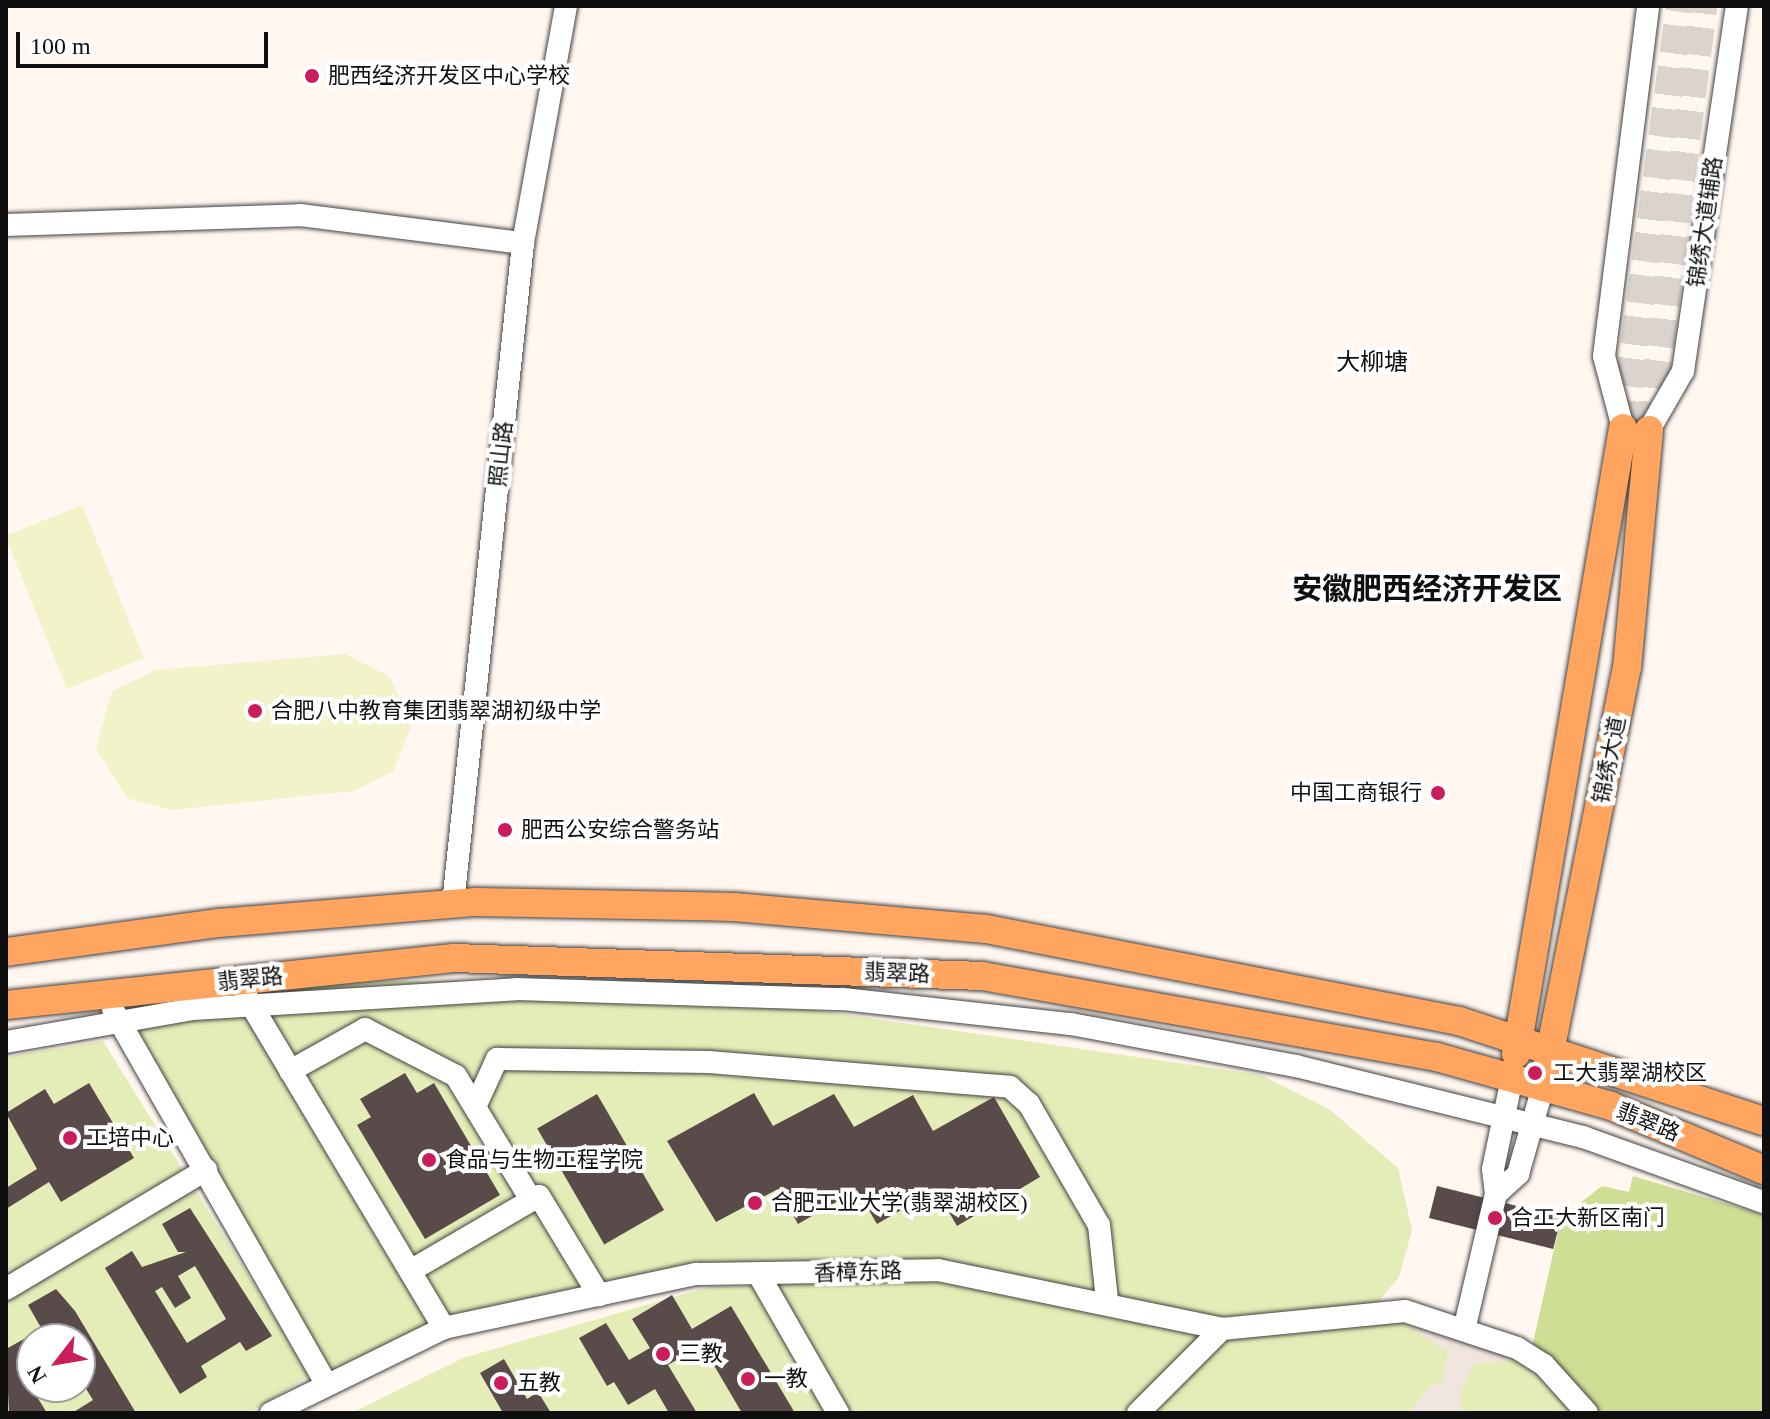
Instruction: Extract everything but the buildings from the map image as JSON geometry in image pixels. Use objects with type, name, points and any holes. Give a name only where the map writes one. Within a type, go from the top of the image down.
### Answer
[{"type":"main road","name":"锦绣大道","points":[[1512,1078],[1636,429]]},
{"type":"main road","name":"锦绣大道","points":[[1543,1087],[1554,1048],[1627,668],[1636,429]]},
{"type":"main road","name":"翡翠路","points":[[6,952],[219,923],[453,904],[734,907],[986,929],[1518,1036],[1764,1121]]},
{"type":"main road","name":"翡翠路","points":[[6,1005],[454,958],[982,976],[1437,1057],[1543,1087],[1764,1170]]},
{"type":"street","name":"照山路","points":[[453,904],[523,243],[566,6]]},
{"type":"street","points":[[1636,429],[1604,356],[1648,6]]},
{"type":"street","name":"锦绣大道辅路","points":[[1636,429],[1683,371],[1737,6]]},
{"type":"street","points":[[6,225],[300,215],[523,243]]},
{"type":"street","points":[[237,981],[444,1328]]},
{"type":"street","points":[[6,1042],[120,1021],[252,1006],[516,989],[843,999],[1071,1024],[1296,1066],[1532,1123],[1764,1202]]},
{"type":"street","points":[[105,995],[325,1381]]},
{"type":"street","points":[[290,1071],[365,1029],[456,1076],[531,1200]]},
{"type":"street","points":[[475,1107],[497,1059],[709,1062],[1010,1087],[1029,1104],[1099,1225],[1107,1300]]},
{"type":"street","points":[[1462,1330],[1496,1194],[1493,1169],[1512,1078]]},
{"type":"street","points":[[1496,1194],[1518,1174],[1543,1087]]},
{"type":"street","points":[[6,1289],[206,1170]]},
{"type":"street","points":[[410,1271],[539,1196],[599,1295]]},
{"type":"street","name":"香樟东路","points":[[271,1413],[325,1381],[444,1328],[696,1274],[938,1270],[1107,1300],[1222,1329],[1405,1311],[1462,1330],[1544,1365],[1587,1413]]},
{"type":"street","points":[[759,1275],[838,1413]]},
{"type":"street","points":[[1138,1413],[1222,1329]]},
{"type":"green space","points":[[82,505],[144,658],[67,689],[6,536]]},
{"type":"green space","points":[[345,654],[389,676],[412,723],[394,771],[354,791],[171,810],[127,798],[96,748],[112,691],[156,670]]},
{"type":"green space","name":"合肥工业大学(翡翠湖校区)","points":[[237,981],[487,981],[738,999],[1261,1075],[1329,1109],[1398,1168],[1412,1230],[1399,1277],[1368,1314],[1517,1348],[1581,1413],[838,1413],[759,1275],[696,1274],[442,1327],[325,1380],[105,995]]},
{"type":"green space","points":[[103,1041],[310,1375],[250,1413],[6,1413],[6,1057]]},
{"type":"green space","points":[[1633,1176],[1764,1215],[1764,1413],[1587,1413],[1530,1356],[1561,1218],[1602,1186],[1629,1192]]},
{"type":"green space","points":[[753,1286],[826,1413],[352,1413],[463,1358],[708,1287]]},
{"type":"shaded area","points":[[1405,1311],[1517,1348],[1510,1361],[1474,1363],[1461,1392],[1462,1413],[1409,1413],[1430,1386],[1442,1383],[1448,1352],[1406,1325]]},
{"type":"tunnel","points":[[1623,428],[1680,6]]},
{"type":"tunnel","points":[[1649,430],[1703,6]]},
{"type":"place","name":"肥西经济开发区中心学校","points":[[312,76]]},
{"type":"place","name":"合肥八中教育集团翡翠湖初级中学","points":[[255,711]]},
{"type":"place","name":"中国工商银行","points":[[1438,793]]},
{"type":"place","name":"肥西公安综合警务站","points":[[505,830]]},
{"type":"place","name":"工大翡翠湖校区","points":[[1535,1073]]},
{"type":"place","name":"工培中心","points":[[70,1138]]},
{"type":"place","name":"食品与生物工程学院","points":[[429,1160]]},
{"type":"place","name":"合肥工业大学(翡翠湖校区)","points":[[755,1203]]},
{"type":"place","name":"合工大新区南门","points":[[1495,1218]]},
{"type":"place","name":"三教","points":[[663,1354]]},
{"type":"place","name":"一教","points":[[748,1379]]},
{"type":"place","name":"五教","points":[[501,1383]]},
{"type":"district","name":"大柳塘","points":[[1372,363]]},
{"type":"district","name":"安徽肥西经济开发区","points":[[1427,589]]}]
